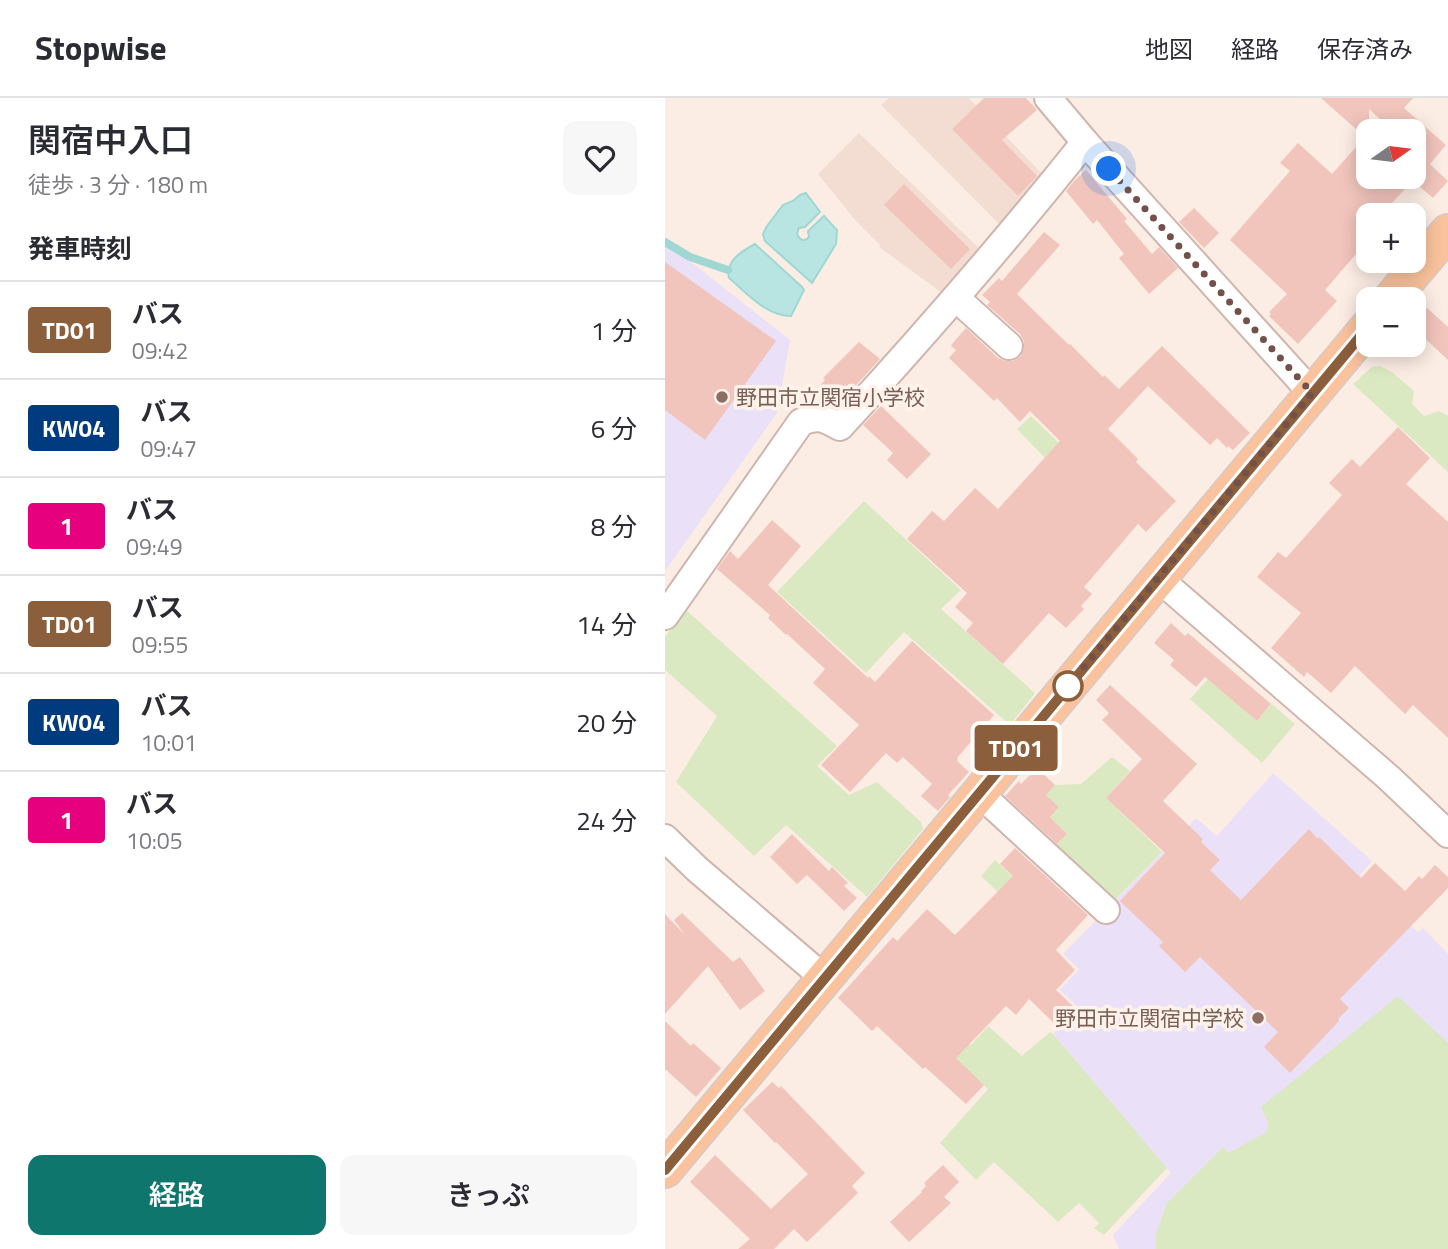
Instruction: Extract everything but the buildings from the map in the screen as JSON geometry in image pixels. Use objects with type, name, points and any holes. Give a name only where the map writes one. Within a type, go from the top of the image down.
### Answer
[{"type":"main road","points":[[1401,287],[1448,232]]},
{"type":"main road","points":[[665,1170],[1356,341]]},
{"type":"street","points":[[1048,98],[1312,393]]},
{"type":"street","points":[[665,616],[801,422],[815,416],[840,427],[921,339],[1028,215],[1085,142]]},
{"type":"street","points":[[956,298],[1009,346]]},
{"type":"street","points":[[1158,578],[1389,778],[1448,834]]},
{"type":"street","points":[[979,793],[1106,910]]},
{"type":"street","points":[[665,838],[697,869],[824,978]]},
{"type":"shaded area","points":[[889,98],[969,98],[1048,180],[1005,230],[881,105]]},
{"type":"shaded area","points":[[859,133],[985,254],[946,296],[879,247],[818,174]]},
{"type":"shaded area","name":"野田市立関宿小学校","points":[[665,246],[685,257],[790,340],[777,413],[665,571]]},
{"type":"shaded area","name":"野田市立関宿中学校","points":[[1273,773],[1372,861],[1360,875],[1418,932],[1423,928],[1448,954],[1448,1249],[1119,1249],[1113,1235],[1171,1173],[1053,1034],[1079,1008],[1060,990],[1079,969],[1063,954],[1196,818],[1217,836]]},
{"type":"green space","points":[[1380,366],[1392,372],[1414,391],[1412,404],[1424,416],[1439,411],[1448,416],[1448,472],[1353,384],[1372,367]]},
{"type":"green space","points":[[1031,416],[1058,442],[1064,437],[1093,508],[1017,429]]},
{"type":"green space","points":[[864,501],[961,590],[941,609],[1035,693],[1010,725],[904,632],[866,673],[777,592]]},
{"type":"green space","points":[[685,609],[837,746],[817,766],[849,795],[877,782],[921,822],[923,829],[867,897],[786,825],[754,856],[676,782],[717,716],[665,670],[665,637]]},
{"type":"green space","points":[[1208,679],[1257,721],[1272,704],[1295,724],[1262,763],[1190,699]]},
{"type":"green space","points":[[1112,757],[1130,771],[1106,798],[1162,852],[1113,902],[1054,847],[1067,834],[1050,817],[1059,807],[1046,795],[1055,785],[1081,784]]},
{"type":"green space","points":[[995,860],[1040,902],[1025,918],[981,876]]},
{"type":"green space","points":[[1398,996],[1448,1043],[1448,1249],[1156,1249],[1156,1234],[1167,1203],[1223,1147],[1229,1153],[1268,1131],[1268,1122],[1261,1107]]},
{"type":"green space","points":[[988,1026],[1022,1056],[1050,1032],[1053,1034],[1167,1168],[1104,1235],[1094,1228],[1099,1223],[1079,1203],[1058,1222],[994,1162],[976,1180],[940,1143],[988,1089],[942,1045],[961,1038],[971,1045]]},
{"type":"water","points":[[806,193],[820,212],[805,227],[799,228],[799,238],[807,239],[808,231],[824,216],[837,230],[836,244],[812,283],[765,241],[763,234],[783,205]]},
{"type":"water","points":[[755,244],[804,290],[791,316],[765,308],[729,278],[732,262],[740,253]]},
{"type":"waterway","points":[[665,242],[690,257],[728,270]]},
{"type":"bus line","name":"TD01","points":[[665,1170],[1356,342]]},
{"type":"place","name":"野田市立関宿小学校","points":[[722,397]]},
{"type":"place","name":"野田市立関宿中学校","points":[[1258,1018]]},
{"type":"route","points":[[1068,686],[1312,393],[1109,169]]}]
